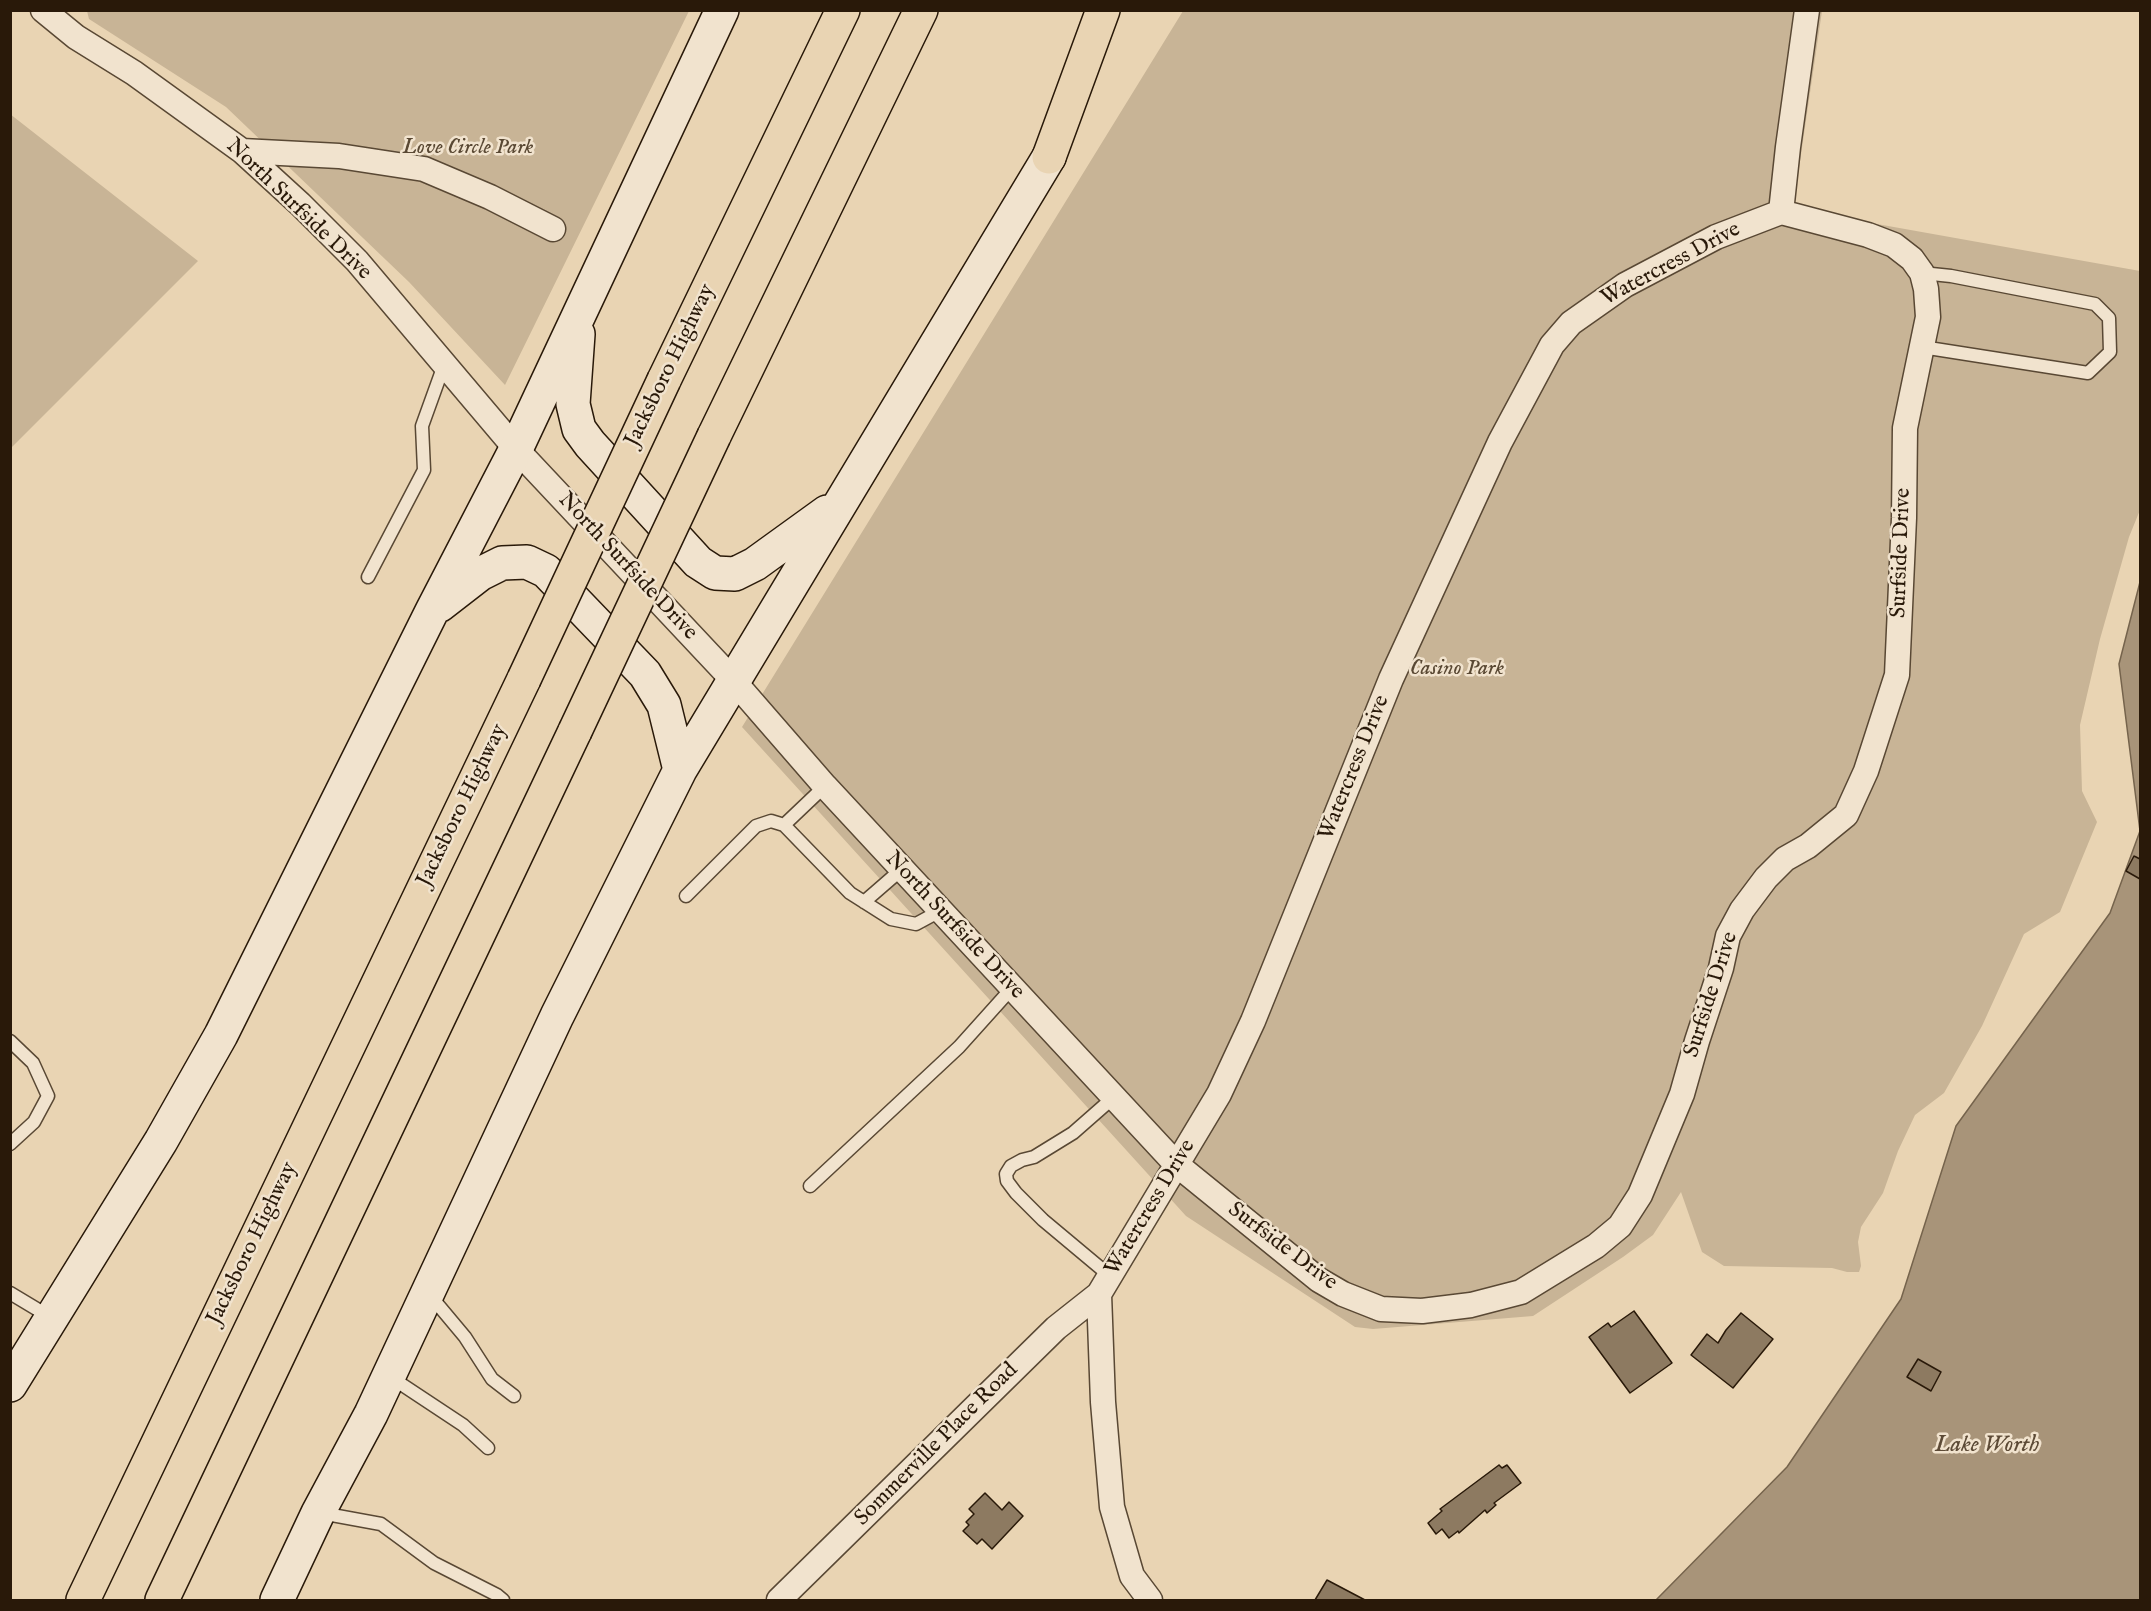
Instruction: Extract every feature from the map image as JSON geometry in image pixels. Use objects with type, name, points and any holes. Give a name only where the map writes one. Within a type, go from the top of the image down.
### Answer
[{"type":"highway","name":"Jacksboro Highway","points":[[83,1600],[524,679],[664,380],[843,10]]},
{"type":"highway","points":[[162,1600],[714,436],[921,10]]},
{"type":"highway","points":[[1049,157],[1103,10]]},
{"type":"main road","points":[[10,1385],[53,1319],[161,1141],[222,1035],[432,611],[516,449],[722,10]]},
{"type":"main road","points":[[277,1600],[318,1513],[371,1414],[557,1016],[680,770],[732,680],[1049,157]]},
{"type":"main road","points":[[580,315],[573,404],[579,429],[590,444],[698,562],[715,573],[735,574],[755,564],[840,502]]},
{"type":"main road","points":[[432,611],[480,574],[502,563],[527,562],[546,571],[645,674],[664,705],[680,770]]},
{"type":"street","name":"North Surfside Drive","points":[[43,10],[76,37],[134,74],[242,151],[357,261],[516,449],[732,680],[825,786],[1176,1164]]},
{"type":"street","points":[[73,10],[76,37]]},
{"type":"street","points":[[1807,10],[1781,212],[1868,235],[1894,245],[1912,259],[1922,273]]},
{"type":"street","points":[[242,151],[339,156],[424,169],[490,196],[553,229]]},
{"type":"street","name":"Watercress Drive","points":[[1150,1600],[1132,1576],[1112,1507],[1103,1402],[1105,1285],[1219,1094],[1253,1021],[1391,679],[1500,442],[1552,345],[1571,323],[1625,285],[1716,237],[1781,212]]},
{"type":"street","name":"Surfside Drive","points":[[1176,1164],[1319,1280],[1343,1294],[1381,1309],[1422,1311],[1461,1306],[1521,1292],[1596,1246],[1620,1226],[1640,1195],[1682,1094],[1728,936],[1742,910],[1766,878],[1785,859],[1808,846],[1846,815],[1866,771],[1897,675],[1904,518],[1905,428],[1928,317],[1926,289],[1922,273]]},
{"type":"street","name":"Sommerville Place Road","points":[[779,1600],[1056,1328],[1105,1285]]},
{"type":"lane","points":[[1922,273],[1951,276],[2095,304],[2109,318],[2110,352],[2088,373],[1922,347]]},
{"type":"lane","points":[[368,577],[424,470],[422,426],[444,365]]},
{"type":"lane","points":[[784,825],[825,786]]},
{"type":"lane","points":[[686,896],[756,826],[771,821],[784,825],[850,893],[891,920],[916,924],[940,911]]},
{"type":"lane","points":[[864,902],[902,869]]},
{"type":"lane","points":[[810,1186],[959,1047],[1012,988]]},
{"type":"lane","points":[[10,1041],[33,1063],[48,1096],[34,1122],[10,1143]]},
{"type":"lane","points":[[1105,1285],[1016,1193],[1007,1181],[1006,1174],[1011,1166],[1034,1157],[1073,1133],[1114,1097]]},
{"type":"lane","points":[[10,1293],[53,1319]]},
{"type":"lane","points":[[428,1293],[465,1337],[492,1379],[514,1396]]},
{"type":"lane","points":[[388,1376],[463,1425],[488,1448]]},
{"type":"lane","points":[[318,1513],[381,1524],[434,1563],[503,1600]]},
{"type":"green space","name":"Love Circle Park","points":[[87,11],[689,11],[505,385],[409,282],[226,107],[89,19]]},
{"type":"green space","name":"Casino Park","points":[[1183,11],[1822,11],[1793,209],[2140,271],[2140,510],[2129,537],[2100,639],[2080,725],[2082,791],[2097,822],[2060,912],[2024,934],[1982,1026],[1944,1093],[1915,1115],[1898,1151],[1883,1193],[1861,1227],[1858,1242],[1861,1266],[1859,1272],[1832,1268],[1724,1266],[1702,1252],[1681,1192],[1653,1235],[1533,1316],[1373,1329],[1355,1327],[1186,1216],[742,727]]},
{"type":"green space","points":[[10,114],[198,261],[11,448],[10,448]]},
{"type":"water","points":[[2140,582],[2140,831],[2119,664]]},
{"type":"water","name":"Lake Worth","points":[[2140,831],[2140,1600],[1656,1600],[1787,1467],[1901,1299],[1956,1126],[2110,913]]},
{"type":"building","points":[[2134,856],[2140,859],[2140,879],[2126,871]]},
{"type":"building","points":[[1634,1311],[1672,1363],[1630,1393],[1589,1337],[1608,1323],[1611,1327]]},
{"type":"building","points":[[1741,1313],[1773,1339],[1733,1388],[1691,1355],[1707,1334],[1718,1343]]},
{"type":"building","points":[[1918,1359],[1941,1372],[1931,1391],[1907,1377]]},
{"type":"building","points":[[1499,1465],[1502,1468],[1507,1465],[1521,1483],[1494,1503],[1496,1505],[1487,1513],[1485,1510],[1459,1533],[1458,1531],[1449,1538],[1442,1529],[1436,1534],[1428,1523],[1442,1511],[1440,1509]]},
{"type":"building","points":[[985,1493],[1002,1510],[1009,1502],[1023,1516],[992,1549],[982,1539],[977,1544],[963,1531],[969,1525],[966,1522],[974,1514],[969,1509]]},
{"type":"building","points":[[1327,1580],[1365,1600],[1315,1600]]}]
